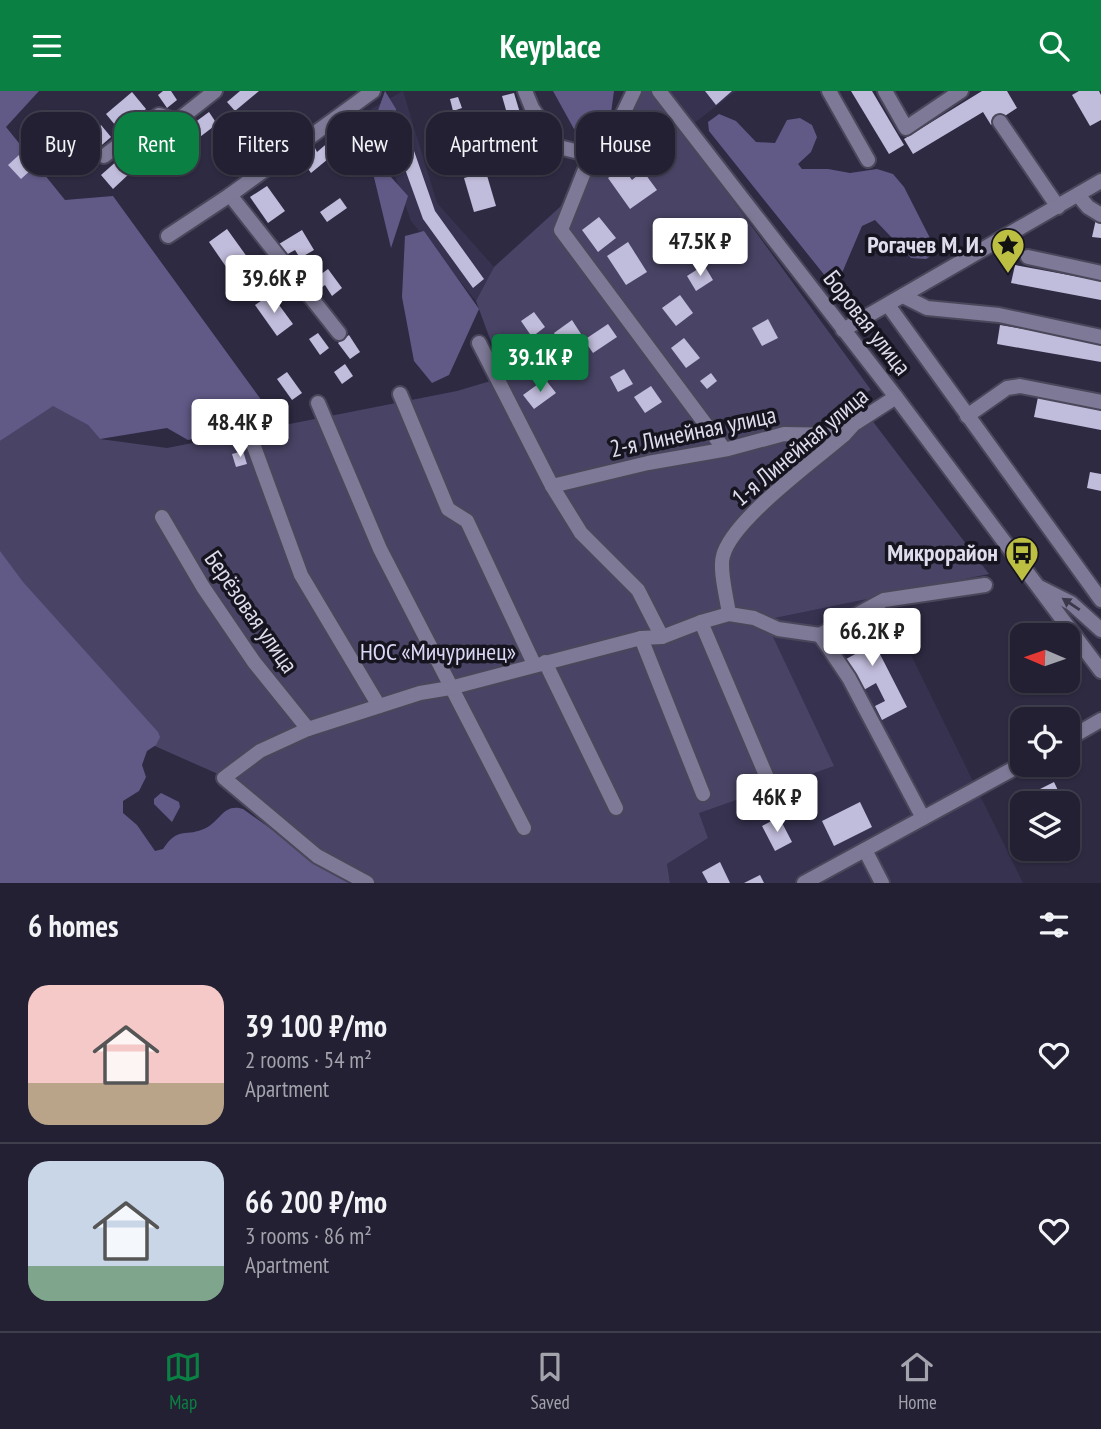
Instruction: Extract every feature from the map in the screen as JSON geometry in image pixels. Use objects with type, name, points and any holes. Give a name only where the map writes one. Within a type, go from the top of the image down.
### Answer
[{"type":"street","points":[[104,156],[159,115],[177,121],[215,91]]},
{"type":"street","points":[[168,236],[230,195],[373,91]]},
{"type":"street","points":[[525,91],[532,108],[559,147],[576,151]]},
{"type":"street","points":[[624,112],[634,91]]},
{"type":"street","name":"Боровая улица","points":[[659,91],[895,397],[1101,671]]},
{"type":"street","points":[[829,91],[868,160]]},
{"type":"street","points":[[885,91],[906,128],[961,91]]},
{"type":"street","points":[[1000,122],[1058,207]]},
{"type":"street","points":[[583,175],[561,230],[724,449]]},
{"type":"street","points":[[843,330],[1101,181]]},
{"type":"street","points":[[230,195],[339,333]]},
{"type":"street","points":[[1078,195],[1088,207],[1101,215]]},
{"type":"street","points":[[1028,257],[1101,273]]},
{"type":"street","points":[[903,296],[927,308],[999,315],[1101,337]]},
{"type":"street","points":[[888,305],[1101,600]]},
{"type":"street","points":[[478,343],[552,486],[581,533],[638,590],[662,637]]},
{"type":"street","points":[[967,416],[1007,389],[1020,386],[1101,402]]},
{"type":"street","points":[[400,394],[448,509],[467,521],[616,808]]},
{"type":"street","name":"1-я Линейная улица","points":[[729,614],[722,558],[727,545],[750,516],[854,424],[895,397]]},
{"type":"street","points":[[318,403],[380,549],[524,828]]},
{"type":"street","points":[[241,411],[301,575],[379,706]]},
{"type":"street","name":"2-я Линейная улица","points":[[552,486],[784,434],[844,435]]},
{"type":"street","name":"Берёзовая улица","points":[[162,517],[203,587],[254,663],[308,729]]},
{"type":"street","points":[[367,883],[317,856],[224,779],[261,751],[308,729],[420,693],[450,688],[640,638],[662,637],[729,614],[754,618],[778,629],[820,635],[884,600],[985,585]]},
{"type":"street","name":"Боровая улица","points":[[1036,586],[1071,603],[1101,629]]},
{"type":"street","points":[[701,622],[768,780]]},
{"type":"street","points":[[820,635],[849,678],[923,818]]},
{"type":"street","points":[[640,638],[703,794]]},
{"type":"street","points":[[1080,732],[1101,720]]},
{"type":"street","points":[[804,883],[1010,771]]},
{"type":"street","points":[[865,850],[882,883]]},
{"type":"shaded area","points":[[0,91],[39,91],[6,127],[21,146],[21,175],[45,175],[65,200],[113,196],[262,401],[281,419],[188,440],[167,428],[100,439],[88,425],[53,406],[0,441]]},
{"type":"shaded area","points":[[385,91],[396,112],[377,112]]},
{"type":"shaded area","points":[[403,91],[409,112],[372,112],[371,109]]},
{"type":"shaded area","points":[[553,91],[614,91],[611,112],[576,112],[574,129]]},
{"type":"shaded area","points":[[669,91],[736,91],[693,124]]},
{"type":"shaded area","points":[[719,114],[736,121],[756,142],[775,143],[787,120],[800,118],[812,125],[817,137],[811,152],[798,164],[802,169],[828,169],[850,173],[877,169],[893,174],[904,187],[933,244],[931,256],[926,259],[911,258],[875,220],[862,226],[839,280],[830,282],[709,131],[708,122]]},
{"type":"shaded area","points":[[412,121],[426,175],[428,175],[437,203],[494,267],[476,301],[411,221],[395,175],[412,175]]},
{"type":"shaded area","points":[[373,175],[391,175],[408,196],[391,248]]},
{"type":"shaded area","points":[[424,231],[479,309],[449,375],[432,383],[414,361],[402,297],[405,236]]},
{"type":"shaded area","points":[[0,551],[23,582],[158,732],[160,737],[156,745],[147,751],[142,765],[146,777],[139,791],[123,801],[123,813],[137,825],[155,851],[163,849],[178,834],[206,828],[227,810],[237,808],[243,809],[329,870],[353,883],[0,883]]},
{"type":"shaded area","points":[[882,596],[1023,883],[670,883],[667,864],[708,838],[699,813],[765,620]]},
{"type":"shaded area","points":[[161,793],[179,802],[180,807],[172,822],[154,804],[154,799]]},
{"type":"green space","name":"НОС «Мичуринец»","points":[[634,91],[653,91],[668,112],[621,112]]},
{"type":"green space","name":"НОС «Мичуринец»","points":[[675,121],[871,390],[855,398],[989,574],[765,620],[834,766],[699,813],[708,838],[667,864],[670,883],[368,883],[289,830],[218,774],[130,735],[0,603],[0,441],[53,405],[88,425],[100,439],[167,448],[457,391],[504,377],[476,301],[494,267],[560,207],[580,175],[675,175]]},
{"type":"building","points":[[163,91],[171,91],[177,100],[167,108],[158,95]]},
{"type":"building","points":[[240,91],[259,91],[235,111],[227,102]]},
{"type":"building","points":[[705,91],[732,91],[716,105]]},
{"type":"building","points":[[851,91],[872,91],[904,145],[889,154]]},
{"type":"building","points":[[982,91],[1007,91],[1017,108],[991,125],[983,112],[913,154],[904,139]]},
{"type":"building","points":[[1079,91],[1099,91],[1101,95],[1101,120],[1090,126],[1072,95]]},
{"type":"building","points":[[132,92],[146,109],[142,112],[114,112],[114,124],[106,114]]},
{"type":"building","points":[[514,93],[520,112],[507,112],[502,96]]},
{"type":"building","points":[[458,97],[462,108],[453,111],[450,99]]},
{"type":"building","points":[[209,112],[213,118],[213,127],[199,138],[199,119]]},
{"type":"building","points":[[100,126],[111,137],[100,147]]},
{"type":"building","points":[[327,143],[327,160],[313,171],[313,150],[315,148],[317,152]]},
{"type":"building","points":[[412,145],[435,211],[484,279],[473,288],[423,219],[407,175],[412,175]]},
{"type":"building","points":[[19,155],[21,175],[25,175],[21,179],[8,165]]},
{"type":"building","points":[[114,164],[114,175],[128,175],[113,189],[101,175]]},
{"type":"building","points":[[487,175],[496,206],[474,212],[464,178]]},
{"type":"building","points":[[612,175],[629,175],[632,180],[638,175],[646,175],[657,190],[630,209],[608,178]]},
{"type":"building","points":[[267,186],[285,211],[268,223],[250,197]]},
{"type":"building","points":[[340,198],[347,208],[327,222],[320,212]]},
{"type":"building","points":[[599,217],[616,238],[598,252],[582,230]]},
{"type":"building","points":[[1096,219],[1101,220],[1101,238],[1092,237]]},
{"type":"building","points":[[227,229],[250,261],[231,274],[209,242]]},
{"type":"building","points":[[302,230],[314,250],[300,258],[295,250],[286,255],[279,244]]},
{"type":"building","points":[[628,242],[647,272],[626,285],[607,256]]},
{"type":"building","points":[[704,265],[713,280],[696,291],[687,276]]},
{"type":"building","points":[[1015,265],[1101,281],[1101,300],[1011,283]]},
{"type":"building","points":[[328,269],[342,288],[332,296],[325,285],[315,292],[309,283]]},
{"type":"building","points":[[271,294],[293,324],[277,336],[255,305]]},
{"type":"building","points":[[680,295],[693,313],[676,326],[662,308]]},
{"type":"building","points":[[534,312],[545,327],[532,337],[521,321]]},
{"type":"building","points":[[768,319],[778,338],[762,346],[752,328]]},
{"type":"building","points":[[572,320],[581,334],[563,346],[554,333]]},
{"type":"building","points":[[608,324],[617,337],[593,353],[584,340]]},
{"type":"building","points":[[1000,325],[1101,342],[1101,362],[997,344]]},
{"type":"building","points":[[318,333],[329,348],[320,355],[309,339]]},
{"type":"building","points":[[349,335],[360,352],[350,359],[338,343]]},
{"type":"building","points":[[684,338],[700,358],[686,368],[671,348]]},
{"type":"building","points":[[345,364],[353,376],[342,384],[334,372]]},
{"type":"building","points":[[624,369],[633,384],[618,392],[610,377]]},
{"type":"building","points":[[287,372],[302,393],[292,400],[277,379]]},
{"type":"building","points":[[711,373],[717,381],[707,389],[700,381]]},
{"type":"building","points":[[545,379],[556,393],[534,409],[523,395]]},
{"type":"building","points":[[651,386],[662,402],[645,413],[634,397]]},
{"type":"building","points":[[1038,397],[1101,410],[1101,430],[1034,417]]},
{"type":"building","points":[[243,451],[247,464],[236,467],[232,454]]},
{"type":"building","points":[[1090,472],[1101,474],[1101,491],[1087,488]]},
{"type":"building","points":[[861,617],[907,707],[882,720],[875,706],[885,701],[876,683],[862,691],[846,659],[861,651],[853,635],[841,641],[835,630]]},
{"type":"building","points":[[1054,782],[1058,791],[1036,791]]},
{"type":"building","points":[[860,802],[872,827],[834,846],[822,821]]},
{"type":"building","points":[[779,817],[792,842],[775,851],[762,826]]},
{"type":"building","points":[[720,862],[730,883],[708,883],[702,872]]},
{"type":"building","points":[[760,875],[764,883],[744,883]]},
{"type":"place","name":"Рогачев М. И.","points":[[1008,275]]},
{"type":"place","name":"Микрорайон","points":[[1022,583]]}]
